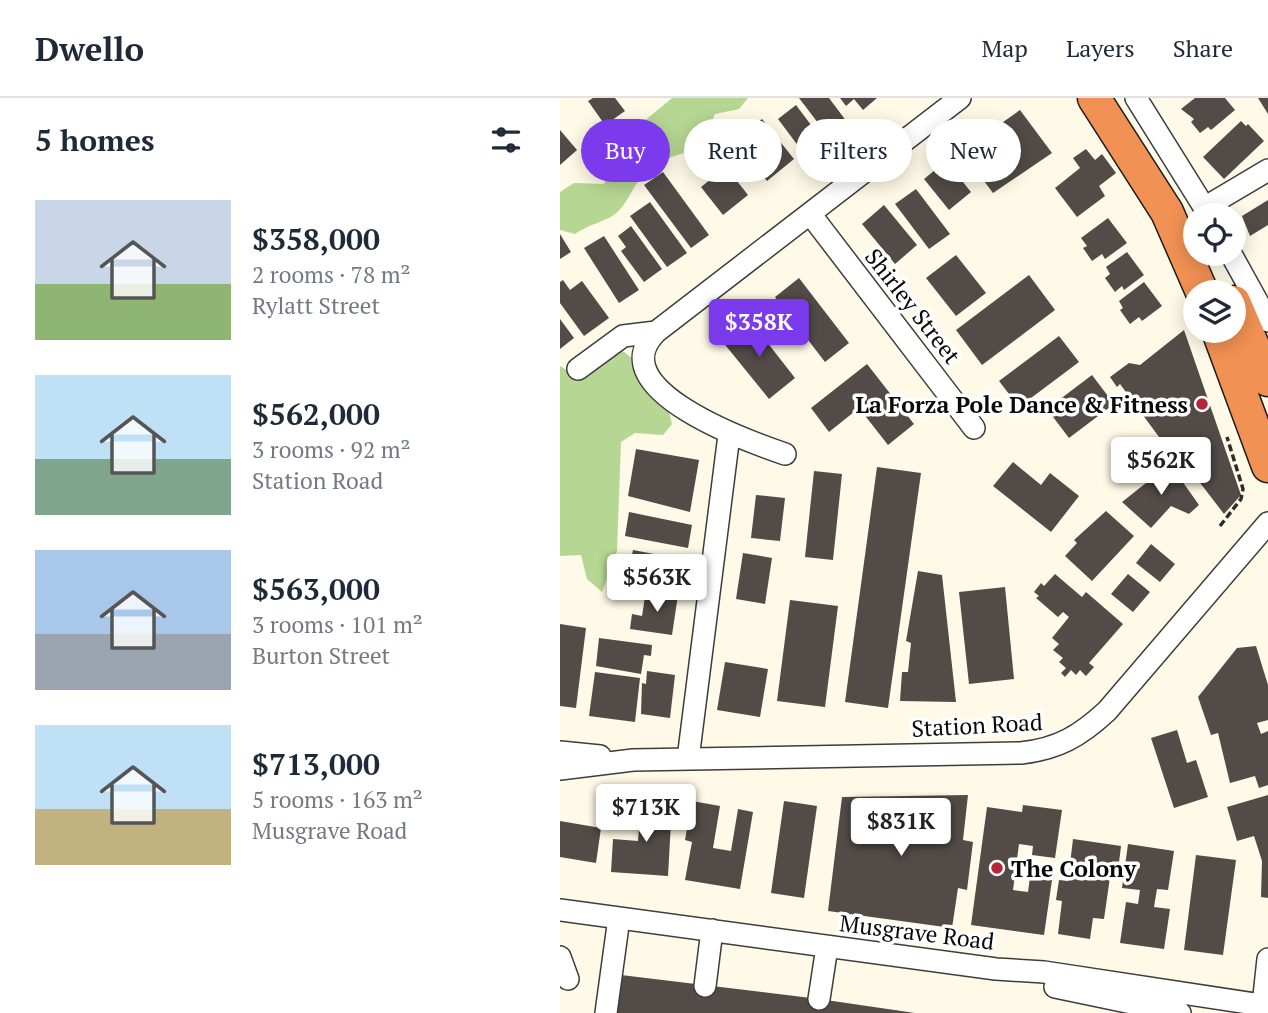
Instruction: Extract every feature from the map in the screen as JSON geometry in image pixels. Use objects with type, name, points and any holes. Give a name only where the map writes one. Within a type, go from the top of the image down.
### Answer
[{"type":"highway","points":[[1094,98],[1183,233]]},
{"type":"highway","points":[[1167,212],[1197,280]]},
{"type":"highway","points":[[1246,330],[1268,380]]},
{"type":"highway","points":[[1222,343],[1268,466]]},
{"type":"street","points":[[785,454],[729,435],[670,399],[652,382],[645,366],[644,351],[656,332],[960,98]]},
{"type":"street","points":[[1136,98],[1200,203]]},
{"type":"street","points":[[1219,203],[1268,170]]},
{"type":"street","name":"Shirley Street","points":[[811,215],[974,428]]},
{"type":"street","points":[[1238,266],[1268,321]]},
{"type":"street","points":[[578,369],[623,336],[656,332]]},
{"type":"street","points":[[688,760],[729,435]]},
{"type":"street","name":"Station Road","points":[[560,752],[633,760],[688,760],[1021,753],[1062,745],[1084,732],[1107,711],[1268,523]]},
{"type":"street","name":"Station Road","points":[[560,769],[633,760]]},
{"type":"street","name":"Musgrave Road","points":[[561,915],[619,918],[996,969],[1044,972],[1265,1005]]},
{"type":"street","points":[[606,1013],[619,918]]},
{"type":"street","points":[[705,986],[712,930]]},
{"type":"street","points":[[819,999],[827,947]]},
{"type":"street","points":[[560,957],[568,979]]},
{"type":"street","points":[[1265,1005],[1268,959]]},
{"type":"street","points":[[996,969],[1041,984],[1176,1013]]},
{"type":"path","points":[[1220,526],[1241,499],[1243,489],[1227,437]]},
{"type":"green space","points":[[672,98],[748,98],[739,109],[715,114],[713,119],[684,119],[684,153],[670,158],[670,119],[647,119]]},
{"type":"green space","points":[[637,182],[623,206],[614,215],[575,234],[560,230],[560,192],[574,183]]},
{"type":"green space","points":[[623,351],[633,359],[644,388],[668,408],[672,424],[663,435],[635,433],[621,442],[617,551],[602,592],[587,579],[581,555],[560,556],[560,366],[578,376]]},
{"type":"building","points":[[593,98],[615,98],[625,111],[614,119],[601,119],[588,101]]},
{"type":"building","points":[[799,98],[829,98],[845,119],[815,119]]},
{"type":"building","points":[[840,98],[877,98],[863,110],[854,99],[846,106]]},
{"type":"building","points":[[1195,98],[1225,98],[1235,110],[1211,130],[1208,127],[1200,133],[1191,122],[1194,119],[1181,109]]},
{"type":"building","points":[[1258,98],[1268,98],[1268,114]]},
{"type":"building","points":[[796,105],[806,119],[796,119],[796,143],[782,124],[782,119],[778,119]]},
{"type":"building","points":[[1020,110],[1052,153],[1021,174],[1021,119],[1007,119]]},
{"type":"building","points":[[1241,121],[1246,126],[1248,124],[1264,141],[1224,179],[1203,157]]},
{"type":"building","points":[[560,130],[577,150],[560,165]]},
{"type":"building","points":[[782,144],[794,159],[782,169]]},
{"type":"building","points":[[1086,149],[1095,160],[1102,154],[1116,173],[1099,186],[1105,196],[1077,217],[1055,188],[1080,168],[1073,158]]},
{"type":"building","points":[[648,182],[670,182],[709,235],[691,248],[644,185]]},
{"type":"building","points":[[707,182],[738,182],[748,195],[723,215],[701,187]]},
{"type":"building","points":[[926,182],[963,182],[971,192],[949,210]]},
{"type":"building","points":[[985,182],[1009,182],[993,193]]},
{"type":"building","points":[[916,189],[950,234],[929,249],[895,204]]},
{"type":"building","points":[[1268,200],[1268,225],[1250,236],[1246,226],[1246,214]]},
{"type":"building","points":[[650,202],[687,253],[667,267],[630,216]]},
{"type":"building","points":[[884,205],[917,245],[895,264],[862,224]]},
{"type":"building","points":[[1108,218],[1127,243],[1105,259],[1102,254],[1092,261],[1083,248],[1087,246],[1081,238]]},
{"type":"building","points":[[631,226],[662,269],[644,282],[621,251],[626,247],[618,236]]},
{"type":"building","points":[[560,234],[571,252],[560,259]]},
{"type":"building","points":[[604,236],[639,290],[619,303],[584,248]]},
{"type":"building","points":[[1127,252],[1144,275],[1124,290],[1122,286],[1115,292],[1105,278],[1110,274],[1106,267]]},
{"type":"building","points":[[956,255],[986,293],[956,316],[926,278]]},
{"type":"building","points":[[1029,275],[1055,310],[982,365],[956,330]]},
{"type":"building","points":[[799,278],[849,343],[825,362],[775,297]]},
{"type":"building","points":[[563,280],[570,290],[582,281],[609,318],[584,336],[560,303],[560,282]]},
{"type":"building","points":[[1144,282],[1162,306],[1142,321],[1139,317],[1130,324],[1120,310],[1123,308],[1119,301]]},
{"type":"building","points":[[560,319],[574,338],[560,349]]},
{"type":"building","points":[[749,319],[795,378],[769,399],[722,341]]},
{"type":"building","points":[[1183,331],[1183,343],[1188,343],[1241,495],[1224,514],[1191,471],[1187,475],[1120,384],[1117,387],[1110,377],[1129,363],[1140,365]]},
{"type":"building","points":[[1059,336],[1079,362],[1019,407],[999,381]]},
{"type":"building","points":[[867,364],[914,424],[888,445],[859,408],[829,432],[811,408]]},
{"type":"building","points":[[1092,375],[1114,404],[1069,438],[1047,409]]},
{"type":"building","points":[[636,449],[699,460],[690,512],[628,496]]},
{"type":"building","points":[[1013,462],[1041,485],[1050,473],[1079,496],[1051,532],[993,486]]},
{"type":"building","points":[[1170,464],[1199,505],[1189,514],[1171,506],[1151,528],[1122,502]]},
{"type":"building","points":[[877,467],[921,473],[888,708],[845,702]]},
{"type":"building","points":[[814,471],[842,474],[833,560],[805,557]]},
{"type":"building","points":[[756,495],[785,498],[780,541],[751,538]]},
{"type":"building","points":[[1106,511],[1134,536],[1092,581],[1065,556],[1077,543],[1074,540]]},
{"type":"building","points":[[629,512],[692,525],[688,548],[625,536]]},
{"type":"building","points":[[1151,544],[1175,564],[1160,582],[1136,563]]},
{"type":"building","points":[[633,550],[690,561],[685,585],[628,574]]},
{"type":"building","points":[[743,553],[772,558],[765,604],[736,599]]},
{"type":"building","points":[[918,571],[942,575],[956,702],[900,701],[902,672],[908,672],[911,643],[906,641]]},
{"type":"building","points":[[1055,574],[1082,597],[1086,592],[1123,624],[1089,663],[1094,667],[1086,676],[1080,670],[1076,675],[1071,670],[1065,677],[1061,673],[1066,668],[1059,662],[1063,658],[1053,650],[1059,644],[1052,638],[1069,617],[1063,612],[1058,617],[1036,598],[1039,596],[1034,592],[1041,583],[1044,586]]},
{"type":"building","points":[[1128,574],[1150,592],[1133,612],[1111,594]]},
{"type":"building","points":[[1005,587],[1014,679],[969,684],[959,592]]},
{"type":"building","points":[[646,590],[678,595],[672,635],[630,629],[632,614],[642,616]]},
{"type":"building","points":[[790,600],[838,606],[825,707],[777,701]]},
{"type":"building","points":[[560,624],[586,628],[576,708],[560,706]]},
{"type":"building","points":[[599,638],[652,645],[651,656],[644,655],[641,674],[596,666]]},
{"type":"building","points":[[1256,646],[1268,685],[1268,720],[1257,723],[1261,734],[1268,731],[1268,785],[1259,788],[1255,776],[1230,783],[1218,733],[1211,735],[1198,697],[1237,648]]},
{"type":"building","points":[[725,662],[768,669],[760,717],[717,710]]},
{"type":"building","points":[[647,671],[675,675],[670,718],[641,714],[642,683],[646,684]]},
{"type":"building","points":[[595,672],[640,678],[635,722],[589,716]]},
{"type":"building","points":[[1177,730],[1187,763],[1196,760],[1208,797],[1174,808],[1151,738]]},
{"type":"building","points":[[968,795],[963,840],[973,842],[967,890],[958,888],[952,928],[828,911],[842,797]]},
{"type":"building","points":[[1268,795],[1268,898],[1261,897],[1262,861],[1254,836],[1237,841],[1227,807]]},
{"type":"building","points":[[692,801],[720,806],[713,848],[731,851],[738,809],[753,812],[740,889],[685,880],[692,842],[685,840]]},
{"type":"building","points":[[784,801],[817,806],[804,898],[771,893]]},
{"type":"building","points":[[641,802],[672,804],[668,876],[611,872],[613,839],[638,841]]},
{"type":"building","name":"The Colony","points":[[1023,805],[1062,810],[1055,858],[1032,855],[1033,846],[1019,844],[1013,890],[1028,892],[1030,877],[1052,880],[1044,935],[971,925],[987,807],[1022,812]]},
{"type":"building","points":[[560,821],[601,828],[596,863],[560,857]]},
{"type":"building","points":[[1073,839],[1121,846],[1118,871],[1111,870],[1104,919],[1093,918],[1090,939],[1058,934],[1062,901],[1056,900],[1059,880],[1068,881]]},
{"type":"building","points":[[1128,844],[1174,851],[1168,890],[1157,889],[1154,907],[1170,909],[1164,949],[1120,943],[1126,902],[1138,904],[1140,890],[1122,888]]},
{"type":"building","points":[[1196,855],[1236,860],[1223,955],[1184,950]]},
{"type":"building","points":[[621,975],[819,999],[915,1013],[616,1013]]},
{"type":"place","name":"La Forza Pole Dance & Fitness","points":[[1202,404]]},
{"type":"place","name":"The Colony","points":[[997,868]]}]
